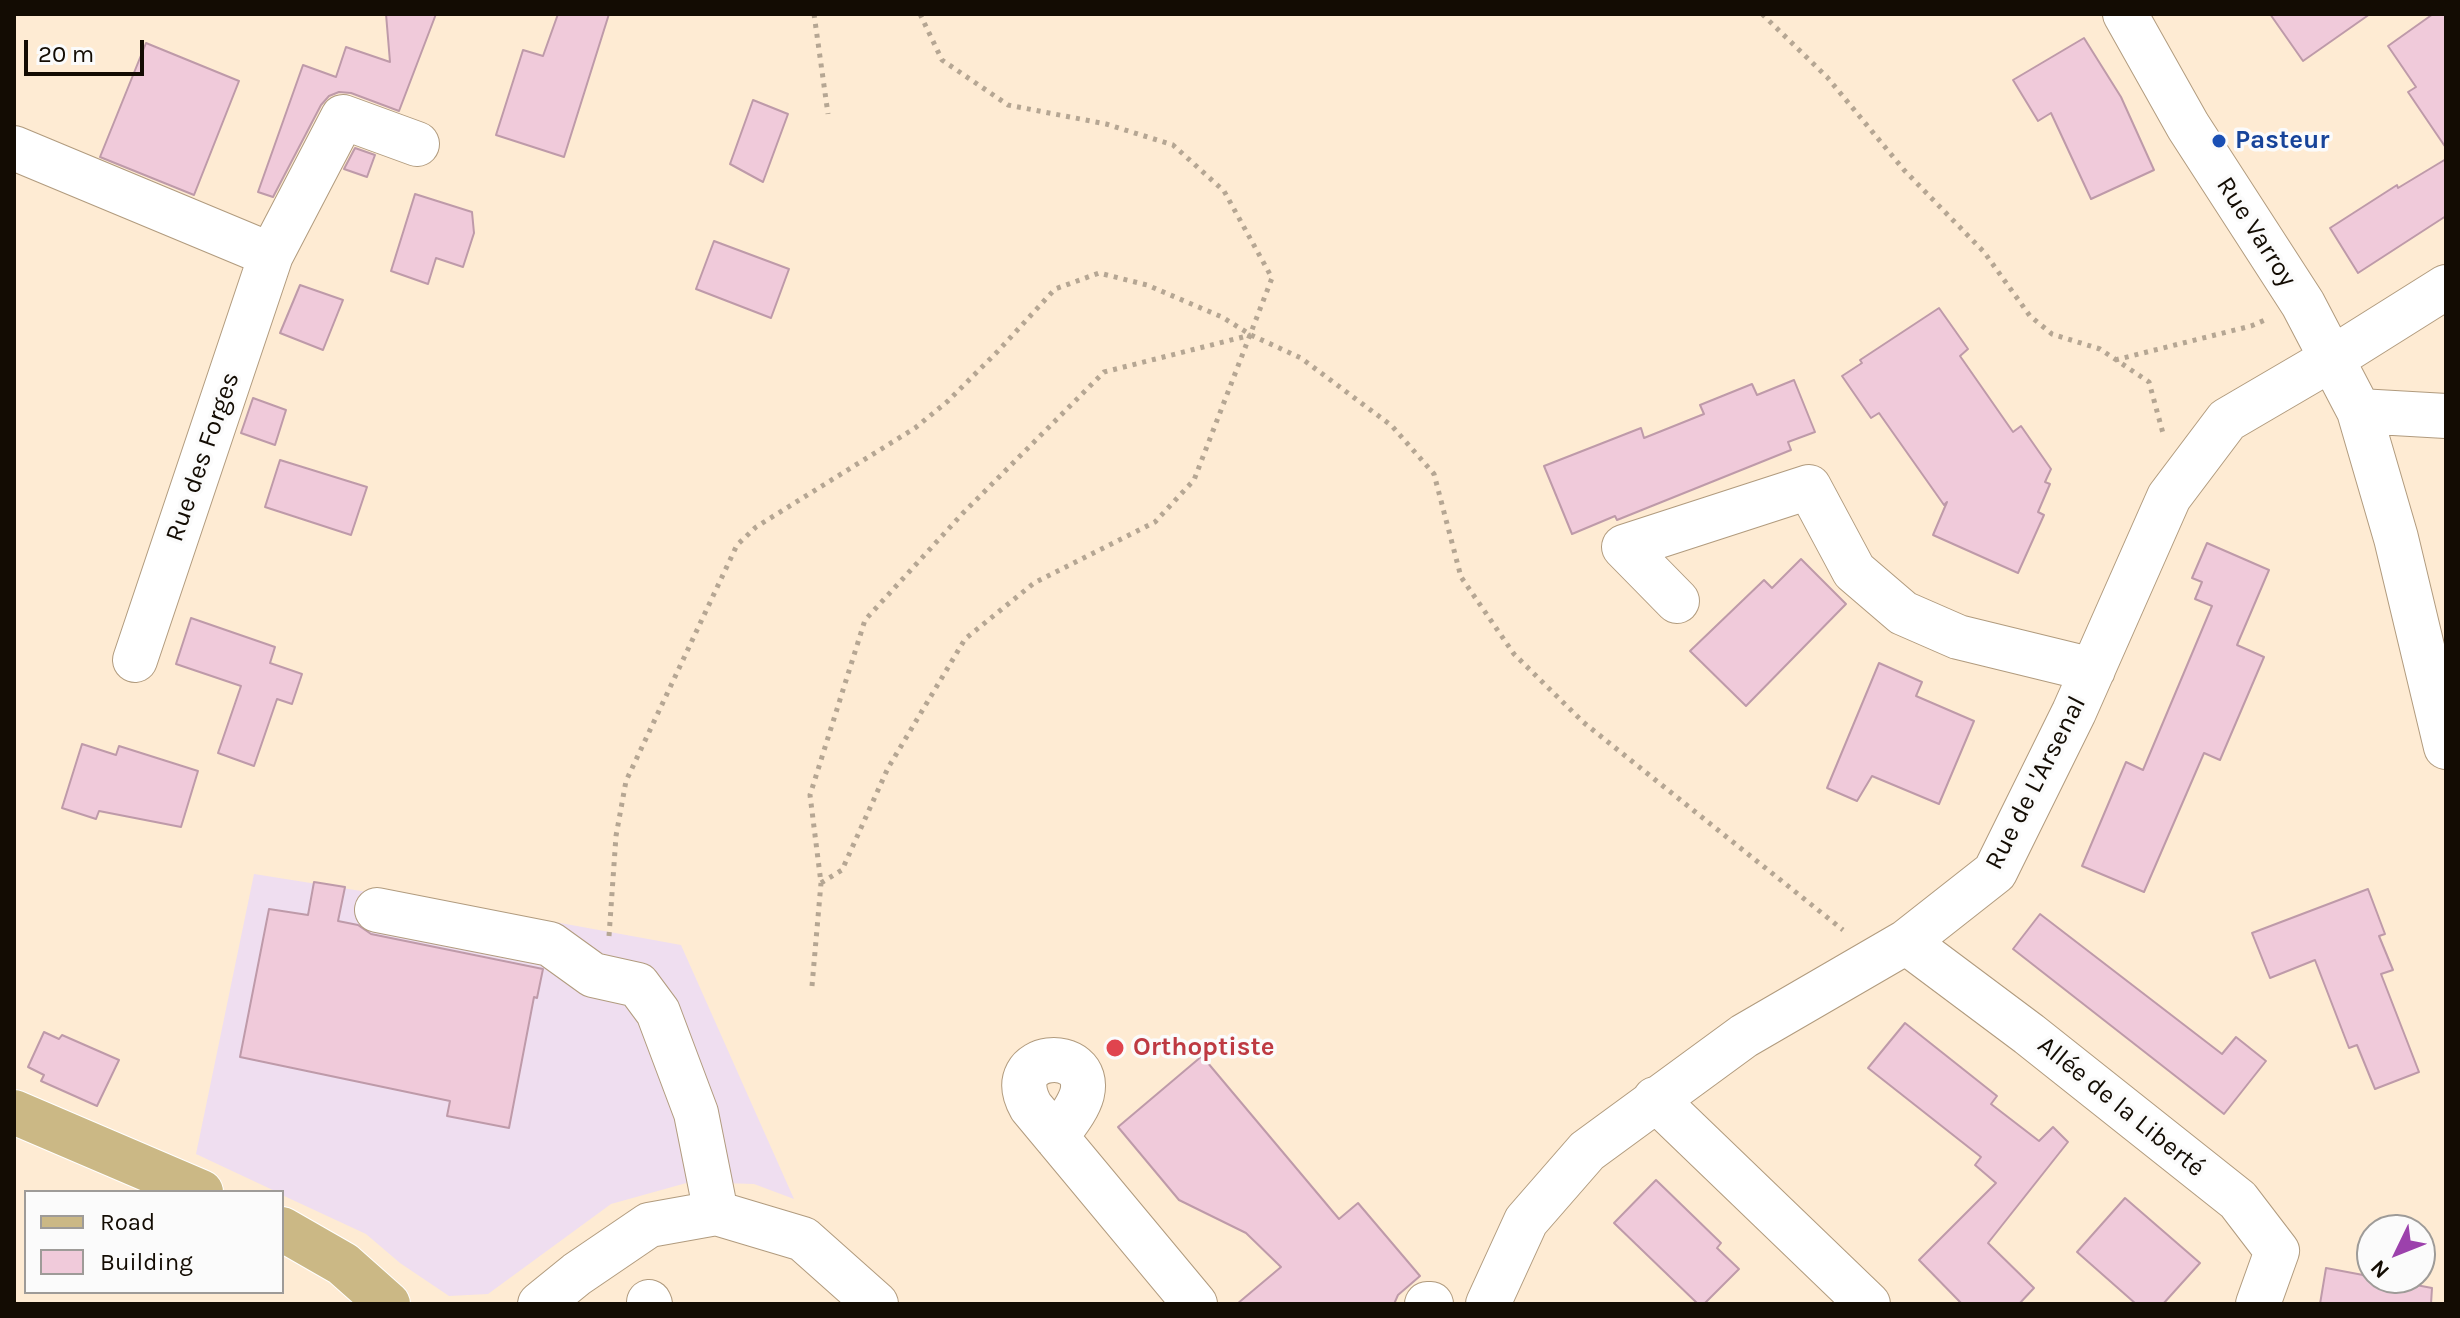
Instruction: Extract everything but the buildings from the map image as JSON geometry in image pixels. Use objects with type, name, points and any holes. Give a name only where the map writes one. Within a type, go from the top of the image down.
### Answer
[{"type":"main road","points":[[14,1112],[196,1190]]},
{"type":"main road","points":[[284,1230],[343,1264],[388,1304]]},
{"type":"street","name":"Rue Varroy","points":[[2125,14],[2188,126],[2303,304],[2359,411],[2396,538],[2446,747]]},
{"type":"street","name":"Rue des Forges","points":[[135,660],[271,255],[343,117],[417,144]]},
{"type":"street","points":[[14,148],[271,255]]},
{"type":"street","name":"Rue de L'Arsenal","points":[[1488,1304],[1526,1221],[1587,1151],[1744,1036],[1892,950],[1995,872],[2093,670],[2169,497],[2227,420],[2446,287]]},
{"type":"street","points":[[2359,411],[2446,416]]},
{"type":"street","points":[[1677,601],[1624,547],[1809,487],[1854,571],[1903,613],[1958,637],[2093,670]]},
{"type":"street","points":[[377,910],[550,944],[593,975],[638,985],[658,1012],[696,1113],[716,1213]]},
{"type":"street","name":"Allée de la Liberté","points":[[1892,950],[2029,1034],[2238,1200],[2277,1251],[2258,1304]]},
{"type":"street","points":[[1655,1099],[1868,1304]]},
{"type":"street","points":[[1056,1137],[1195,1304]]},
{"type":"street","points":[[540,1304],[577,1274],[649,1225],[716,1213],[803,1239],[876,1304]]},
{"type":"path","points":[[814,14],[828,114]]},
{"type":"path","points":[[821,883],[842,870],[888,768],[965,639],[1034,583],[1155,522],[1194,480],[1272,278],[1224,191],[1173,145],[1106,124],[1008,105],[942,60],[920,14]]},
{"type":"path","points":[[1762,14],[1827,77],[1904,170],[1984,252],[2030,316],[2052,334],[2100,349],[2149,382],[2179,484]]},
{"type":"path","points":[[606,978],[616,836],[626,781],[737,545],[756,527],[915,428],[968,381],[1055,289],[1099,273],[1147,285],[1222,317],[1251,335],[1301,358],[1392,426],[1434,474],[1461,577],[1514,654],[1583,722],[1892,950]]},
{"type":"path","points":[[2115,360],[2251,326],[2303,304]]},
{"type":"path","points":[[812,986],[821,883],[810,795],[865,620],[963,513],[1104,372],[1251,335]]},
{"type":"shaded area","points":[[254,874],[681,945],[794,1199],[754,1184],[690,1182],[611,1204],[488,1294],[449,1296],[400,1263],[366,1234],[284,1196],[284,1190],[273,1190],[196,1154]]},
{"type":"place","name":"Pasteur","points":[[2219,141]]},
{"type":"place","name":"Orthoptiste","points":[[1115,1048]]}]
